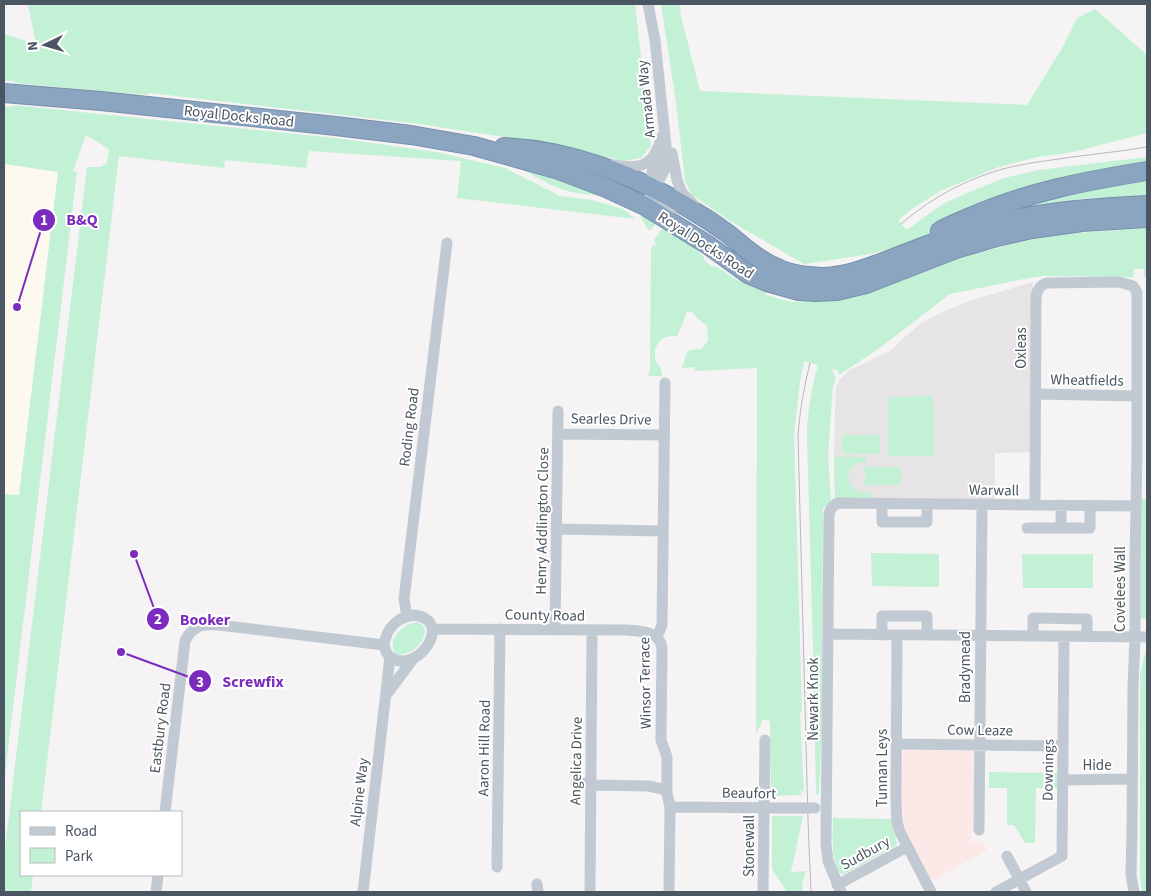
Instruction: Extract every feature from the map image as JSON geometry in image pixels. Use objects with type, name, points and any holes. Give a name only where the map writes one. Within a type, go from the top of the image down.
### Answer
[{"type":"highway","name":"Royal Docks Road","points":[[9,94],[147,106],[346,127],[411,135],[474,146],[556,169],[606,188],[645,206],[708,245],[748,274],[766,282],[799,291],[837,291],[866,284],[956,249],[1032,229],[1082,222],[1147,218]]},
{"type":"highway","name":"Royal Docks Road","points":[[474,146],[527,148],[588,161],[654,188],[726,232],[772,266],[791,273],[811,276],[836,276],[860,271],[972,230],[1038,214],[1088,208],[1147,205]]},
{"type":"highway","points":[[906,253],[942,230],[986,210],[1046,190],[1147,170]]},
{"type":"highway","points":[[671,210],[710,235],[766,282]]},
{"type":"street","name":"Armada Way","points":[[645,206],[666,164],[655,40],[648,4]]},
{"type":"street","name":"Armada Way","points":[[654,188],[652,172],[664,127]]},
{"type":"street","points":[[664,127],[682,193],[726,232]]},
{"type":"street","points":[[588,161],[624,167],[639,166],[651,159],[658,150]]},
{"type":"street","points":[[654,188],[654,200],[671,210]]},
{"type":"street","name":"Roding Road","points":[[407,616],[404,599],[447,242]]},
{"type":"street","name":"Oxleas","points":[[1036,505],[1036,296],[1038,290],[1047,283],[1119,282],[1133,286]]},
{"type":"street","name":"Covelees Wall","points":[[1133,286],[1138,292],[1142,341],[1137,396],[1142,450],[1136,506],[1131,875],[1134,892]]},
{"type":"street","name":"Winsor Terrace","points":[[665,383],[662,625],[657,637],[662,647],[661,740],[667,756],[667,793],[670,807],[669,892]]},
{"type":"street","name":"Wheatfields","points":[[1036,394],[1137,396]]},
{"type":"street","name":"Henry Addlington Close","points":[[555,630],[558,411]]},
{"type":"street","name":"Searles Drive","points":[[558,434],[664,435]]},
{"type":"street","name":"Warwall","points":[[834,504],[1136,506]]},
{"type":"street","name":"Newark Knok","points":[[834,504],[830,509],[829,515],[828,634],[821,808],[828,861],[839,889]]},
{"type":"street","points":[[882,504],[882,522],[927,522],[927,504]]},
{"type":"street","name":"Bradymead","points":[[980,830],[982,505]]},
{"type":"street","points":[[1061,505],[1061,528]]},
{"type":"street","points":[[1027,528],[1090,528],[1090,506]]},
{"type":"street","points":[[556,529],[663,531]]},
{"type":"street","points":[[413,659],[398,661],[390,657],[384,645],[388,631],[398,620],[414,614],[427,618],[433,629]]},
{"type":"street","points":[[882,635],[882,616],[927,616],[927,635]]},
{"type":"street","points":[[1032,636],[1033,618],[1087,619],[1087,636]]},
{"type":"street","name":"Eastbury Road","points":[[165,811],[185,642],[189,632],[205,624],[384,645]]},
{"type":"street","name":"County Road","points":[[433,629],[636,631],[652,634],[657,637]]},
{"type":"street","name":"Alpine Way","points":[[386,696],[413,659],[430,642],[433,629]]},
{"type":"street","name":"Aaron Hill Road","points":[[497,867],[500,629]]},
{"type":"street","name":"Angelica Drive","points":[[590,892],[592,630]]},
{"type":"street","points":[[828,634],[1147,637]]},
{"type":"street","name":"Tunnan Leys","points":[[898,635],[897,822],[906,847],[931,892]]},
{"type":"street","name":"Downings","points":[[996,892],[1062,856],[1064,636]]},
{"type":"street","name":"Alpine Way","points":[[363,892],[390,657]]},
{"type":"street","name":"Stonewall","points":[[764,892],[765,740]]},
{"type":"street","name":"Cow Leaze","points":[[897,744],[1063,746]]},
{"type":"street","name":"Hide","points":[[1063,780],[1132,779]]},
{"type":"street","points":[[576,783],[648,786],[663,789],[667,793]]},
{"type":"street","name":"Beaufort","points":[[670,807],[821,808]]},
{"type":"street","name":"Sudbury","points":[[839,889],[906,847]]},
{"type":"street","points":[[1007,856],[1026,892]]},
{"type":"street","points":[[156,892],[158,876]]},
{"type":"shaded area","points":[[4,164],[58,172],[19,496],[4,494]]},
{"type":"shaded area","points":[[1033,282],[1032,452],[995,453],[995,501],[840,500],[834,483],[836,388],[839,380],[850,370],[890,351],[921,323],[938,314],[969,301]]},
{"type":"shaded area","points":[[905,750],[970,751],[975,757],[974,831],[969,834],[972,842],[985,845],[987,850],[932,881],[913,848],[903,823],[903,753]]},
{"type":"green space","points":[[28,4],[635,4],[651,146],[641,158],[623,161],[557,145],[412,123],[149,93],[148,95],[4,81],[4,34],[36,44]]},
{"type":"green space","points":[[661,4],[680,4],[681,16],[700,91],[1027,105],[1064,45],[1077,18],[1095,9],[1147,55],[1147,133],[1069,153],[1037,157],[999,167],[940,191],[898,220],[907,230],[945,203],[1004,178],[1039,170],[1147,157],[1147,196],[1080,199],[926,237],[871,254],[804,264],[730,221],[692,195],[685,181],[676,102]]},
{"type":"green space","points":[[13,105],[335,138],[437,152],[505,168],[560,196],[592,200],[623,209],[635,219],[457,198],[461,161],[309,151],[306,168],[225,160],[224,168],[119,156],[41,811],[20,811],[20,876],[33,876],[31,892],[4,892],[4,857],[87,167],[101,167],[107,163],[109,149],[86,135],[73,171],[77,172],[4,783],[4,494],[19,495],[58,172],[4,164],[4,106],[12,107]]},
{"type":"green space","points":[[507,162],[547,172],[615,198],[567,191],[507,164]]},
{"type":"green space","points":[[635,208],[658,220],[651,230],[648,230]]},
{"type":"green space","points":[[1147,228],[1147,277],[1144,277],[1144,269],[1134,269],[1133,278],[1043,276],[950,294],[881,347],[843,371],[840,375],[837,370],[832,369],[836,379],[833,386],[828,455],[831,501],[823,509],[822,719],[819,794],[816,794],[807,439],[810,402],[818,365],[804,361],[794,433],[802,712],[800,712],[804,793],[799,789],[802,795],[771,796],[770,721],[763,719],[756,735],[757,368],[695,371],[694,367],[682,368],[687,352],[701,349],[708,341],[707,326],[692,312],[687,311],[677,336],[665,337],[656,348],[655,358],[661,369],[662,376],[647,376],[650,371],[651,247],[656,245],[654,240],[662,229],[668,231],[685,240],[711,266],[717,267],[737,280],[766,292],[766,295],[791,302],[841,300],[949,260],[1050,235]]},
{"type":"green space","points":[[933,396],[934,456],[889,456],[888,397]]},
{"type":"green space","points":[[842,435],[880,435],[879,454],[842,453]]},
{"type":"green space","points":[[834,457],[866,457],[866,462],[856,464],[851,468],[849,481],[856,490],[872,493],[872,500],[835,501]]},
{"type":"green space","points":[[865,467],[901,467],[901,485],[865,485]]},
{"type":"green space","points":[[1140,499],[1147,499],[1147,619],[1139,619]]},
{"type":"green space","points":[[871,553],[939,554],[939,587],[872,586]]},
{"type":"green space","points":[[1022,554],[1093,554],[1093,588],[1023,588]]},
{"type":"green space","points":[[417,622],[423,626],[425,631],[421,642],[410,652],[396,654],[393,649],[394,638],[401,629]]},
{"type":"green space","points":[[1147,648],[1147,892],[1142,892],[1140,876],[1140,674]]},
{"type":"green space","points":[[989,772],[1057,773],[1057,788],[1036,788],[1035,843],[1025,843],[1014,825],[1007,825],[1007,788],[989,788]]},
{"type":"green space","points":[[772,816],[803,816],[791,872],[806,871],[802,883],[803,892],[787,892],[772,869]]},
{"type":"green space","points":[[833,818],[891,819],[897,844],[841,874],[835,863]]},
{"type":"tram line","points":[[901,224],[940,196],[984,175],[1036,162],[1147,147]]},
{"type":"tram line","points":[[810,363],[802,399],[798,435],[811,892]]},
{"type":"place","name":"B&Q","points":[[17,307]]},
{"type":"place","name":"Booker","points":[[134,554]]},
{"type":"place","name":"Screwfix","points":[[121,652]]}]
